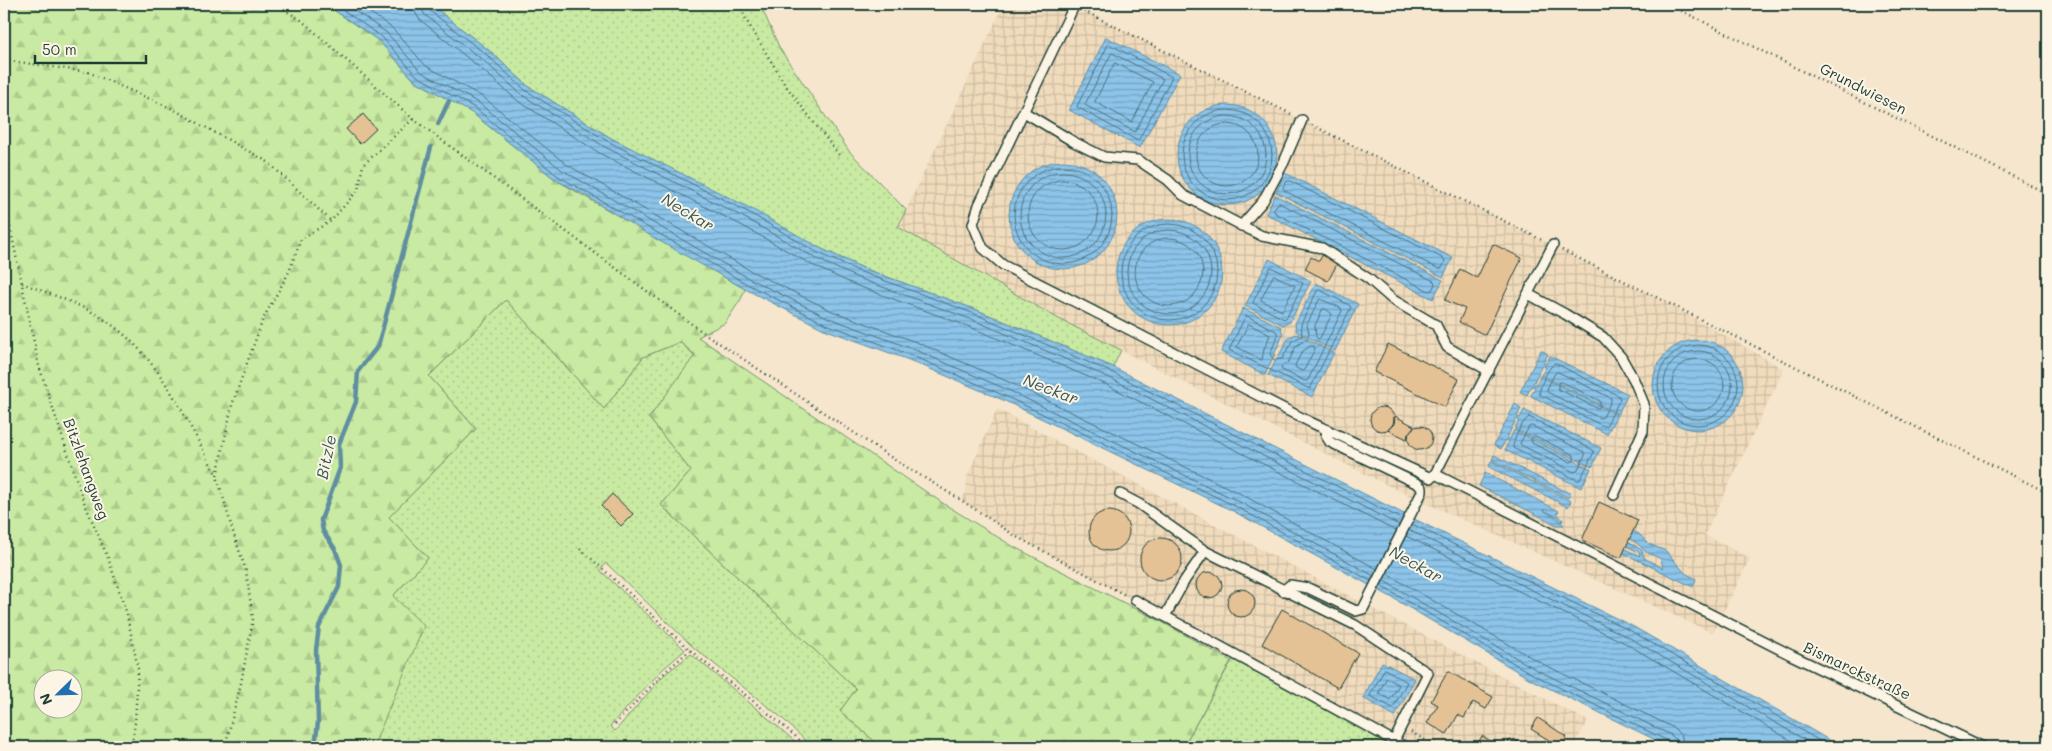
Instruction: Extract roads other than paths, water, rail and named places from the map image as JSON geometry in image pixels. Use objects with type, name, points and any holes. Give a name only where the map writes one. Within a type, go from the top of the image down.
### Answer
[{"type":"lane","points":[[1074,6],[1024,112],[990,178],[973,224],[983,248],[1003,265],[1327,430],[1326,436],[1330,442],[1418,484],[1422,488],[1422,492],[1363,609],[1356,611],[1308,588],[1290,585],[1283,591]]},
{"type":"lane","points":[[1024,112],[1074,142],[1104,157],[1138,160],[1168,180],[1183,196],[1262,236],[1322,248],[1369,279],[1392,300],[1436,325],[1447,347],[1489,371]]},
{"type":"lane","points":[[1241,226],[1263,201],[1284,162],[1302,120]]},
{"type":"lane","points":[[1435,474],[1552,245]]},
{"type":"lane","points":[[1528,294],[1603,337],[1621,358],[1634,380],[1644,404],[1643,431],[1614,496]]},
{"type":"lane","name":"Bismarckstraße","points":[[1327,430],[1431,478],[1435,474],[1720,620],[1982,747]]},
{"type":"lane","points":[[1120,494],[1139,504],[1205,551],[1355,625],[1428,673],[1394,741]]},
{"type":"lane","points":[[1165,616],[1185,580],[1205,551]]},
{"type":"lane","points":[[1135,600],[1405,747]]},
{"type":"water","name":"Neckar","points":[[325,4],[430,4],[491,52],[528,86],[611,138],[750,208],[822,249],[863,268],[977,310],[1113,367],[1402,513],[1634,627],[1841,747],[1670,747],[1532,680],[1391,597],[1231,510],[1003,400],[909,360],[824,329],[745,289],[556,180],[472,113],[414,80],[379,41]]},
{"type":"water","points":[[1106,37],[1180,74],[1140,148],[1069,110]]},
{"type":"water","points":[[1227,105],[1237,106],[1255,113],[1269,127],[1276,145],[1276,165],[1269,183],[1255,197],[1237,204],[1227,205],[1217,204],[1199,197],[1185,183],[1178,165],[1177,155],[1178,145],[1185,127],[1199,113],[1217,106]]},
{"type":"water","points":[[1063,161],[1084,165],[1101,177],[1113,194],[1117,215],[1113,236],[1101,253],[1084,265],[1063,269],[1042,265],[1025,253],[1013,236],[1009,215],[1013,194],[1025,177],[1042,165]]},
{"type":"water","points":[[1285,173],[1453,258],[1443,277],[1276,192]]},
{"type":"water","points":[[1275,195],[1443,280],[1433,299],[1266,214]]},
{"type":"water","points":[[1169,219],[1189,223],[1207,234],[1218,252],[1222,272],[1218,292],[1207,310],[1189,321],[1169,325],[1149,321],[1131,310],[1120,292],[1116,272],[1120,252],[1131,234],[1149,223]]},
{"type":"water","points":[[1269,259],[1311,281],[1290,322],[1283,325],[1245,306]]},
{"type":"water","points":[[1316,283],[1358,304],[1335,351],[1297,332],[1295,324]]},
{"type":"water","points":[[1243,308],[1281,327],[1283,335],[1265,375],[1221,352]]},
{"type":"water","points":[[1297,334],[1334,353],[1312,397],[1268,375],[1289,337]]},
{"type":"water","points":[[1698,340],[1715,343],[1730,353],[1740,368],[1743,385],[1740,402],[1730,417],[1715,427],[1698,430],[1681,427],[1666,417],[1656,402],[1653,385],[1656,368],[1666,353],[1681,343]]},
{"type":"water","points":[[1541,350],[1548,354],[1543,363],[1546,364],[1550,356],[1628,394],[1618,414],[1541,375],[1546,367],[1542,365],[1533,384],[1536,385],[1540,376],[1617,415],[1607,434],[1531,396],[1535,387],[1531,386],[1527,395],[1520,392]]},
{"type":"water","points":[[1515,404],[1521,408],[1517,417],[1520,418],[1524,410],[1601,448],[1592,467],[1515,429],[1519,420],[1516,419],[1507,438],[1510,439],[1514,430],[1591,469],[1581,488],[1505,450],[1509,441],[1505,440],[1501,449],[1494,445]]},
{"type":"water","points":[[1494,455],[1571,494],[1569,498],[1492,460]]},
{"type":"water","points":[[1491,461],[1571,501],[1568,507],[1489,467]]},
{"type":"water","points":[[1485,473],[1559,511],[1557,513],[1563,520],[1562,522],[1556,516],[1543,510],[1564,525],[1557,525],[1479,486]]},
{"type":"water","points":[[1633,531],[1649,544],[1666,551],[1685,573],[1696,579],[1693,587],[1623,553],[1625,549],[1640,556],[1639,552],[1626,546],[1628,542],[1642,550],[1644,558],[1663,568],[1661,559],[1646,552],[1637,543],[1629,539]]},
{"type":"water","points":[[1382,662],[1415,679],[1395,716],[1363,698]]},
{"type":"waterway","name":"Bitzle","points":[[438,124],[449,101]]},
{"type":"waterway","name":"Bitzle","points":[[315,747],[318,722],[316,650],[319,627],[339,587],[341,565],[335,549],[323,531],[321,520],[340,468],[339,444],[356,402],[358,371],[378,346],[431,147]]}]
